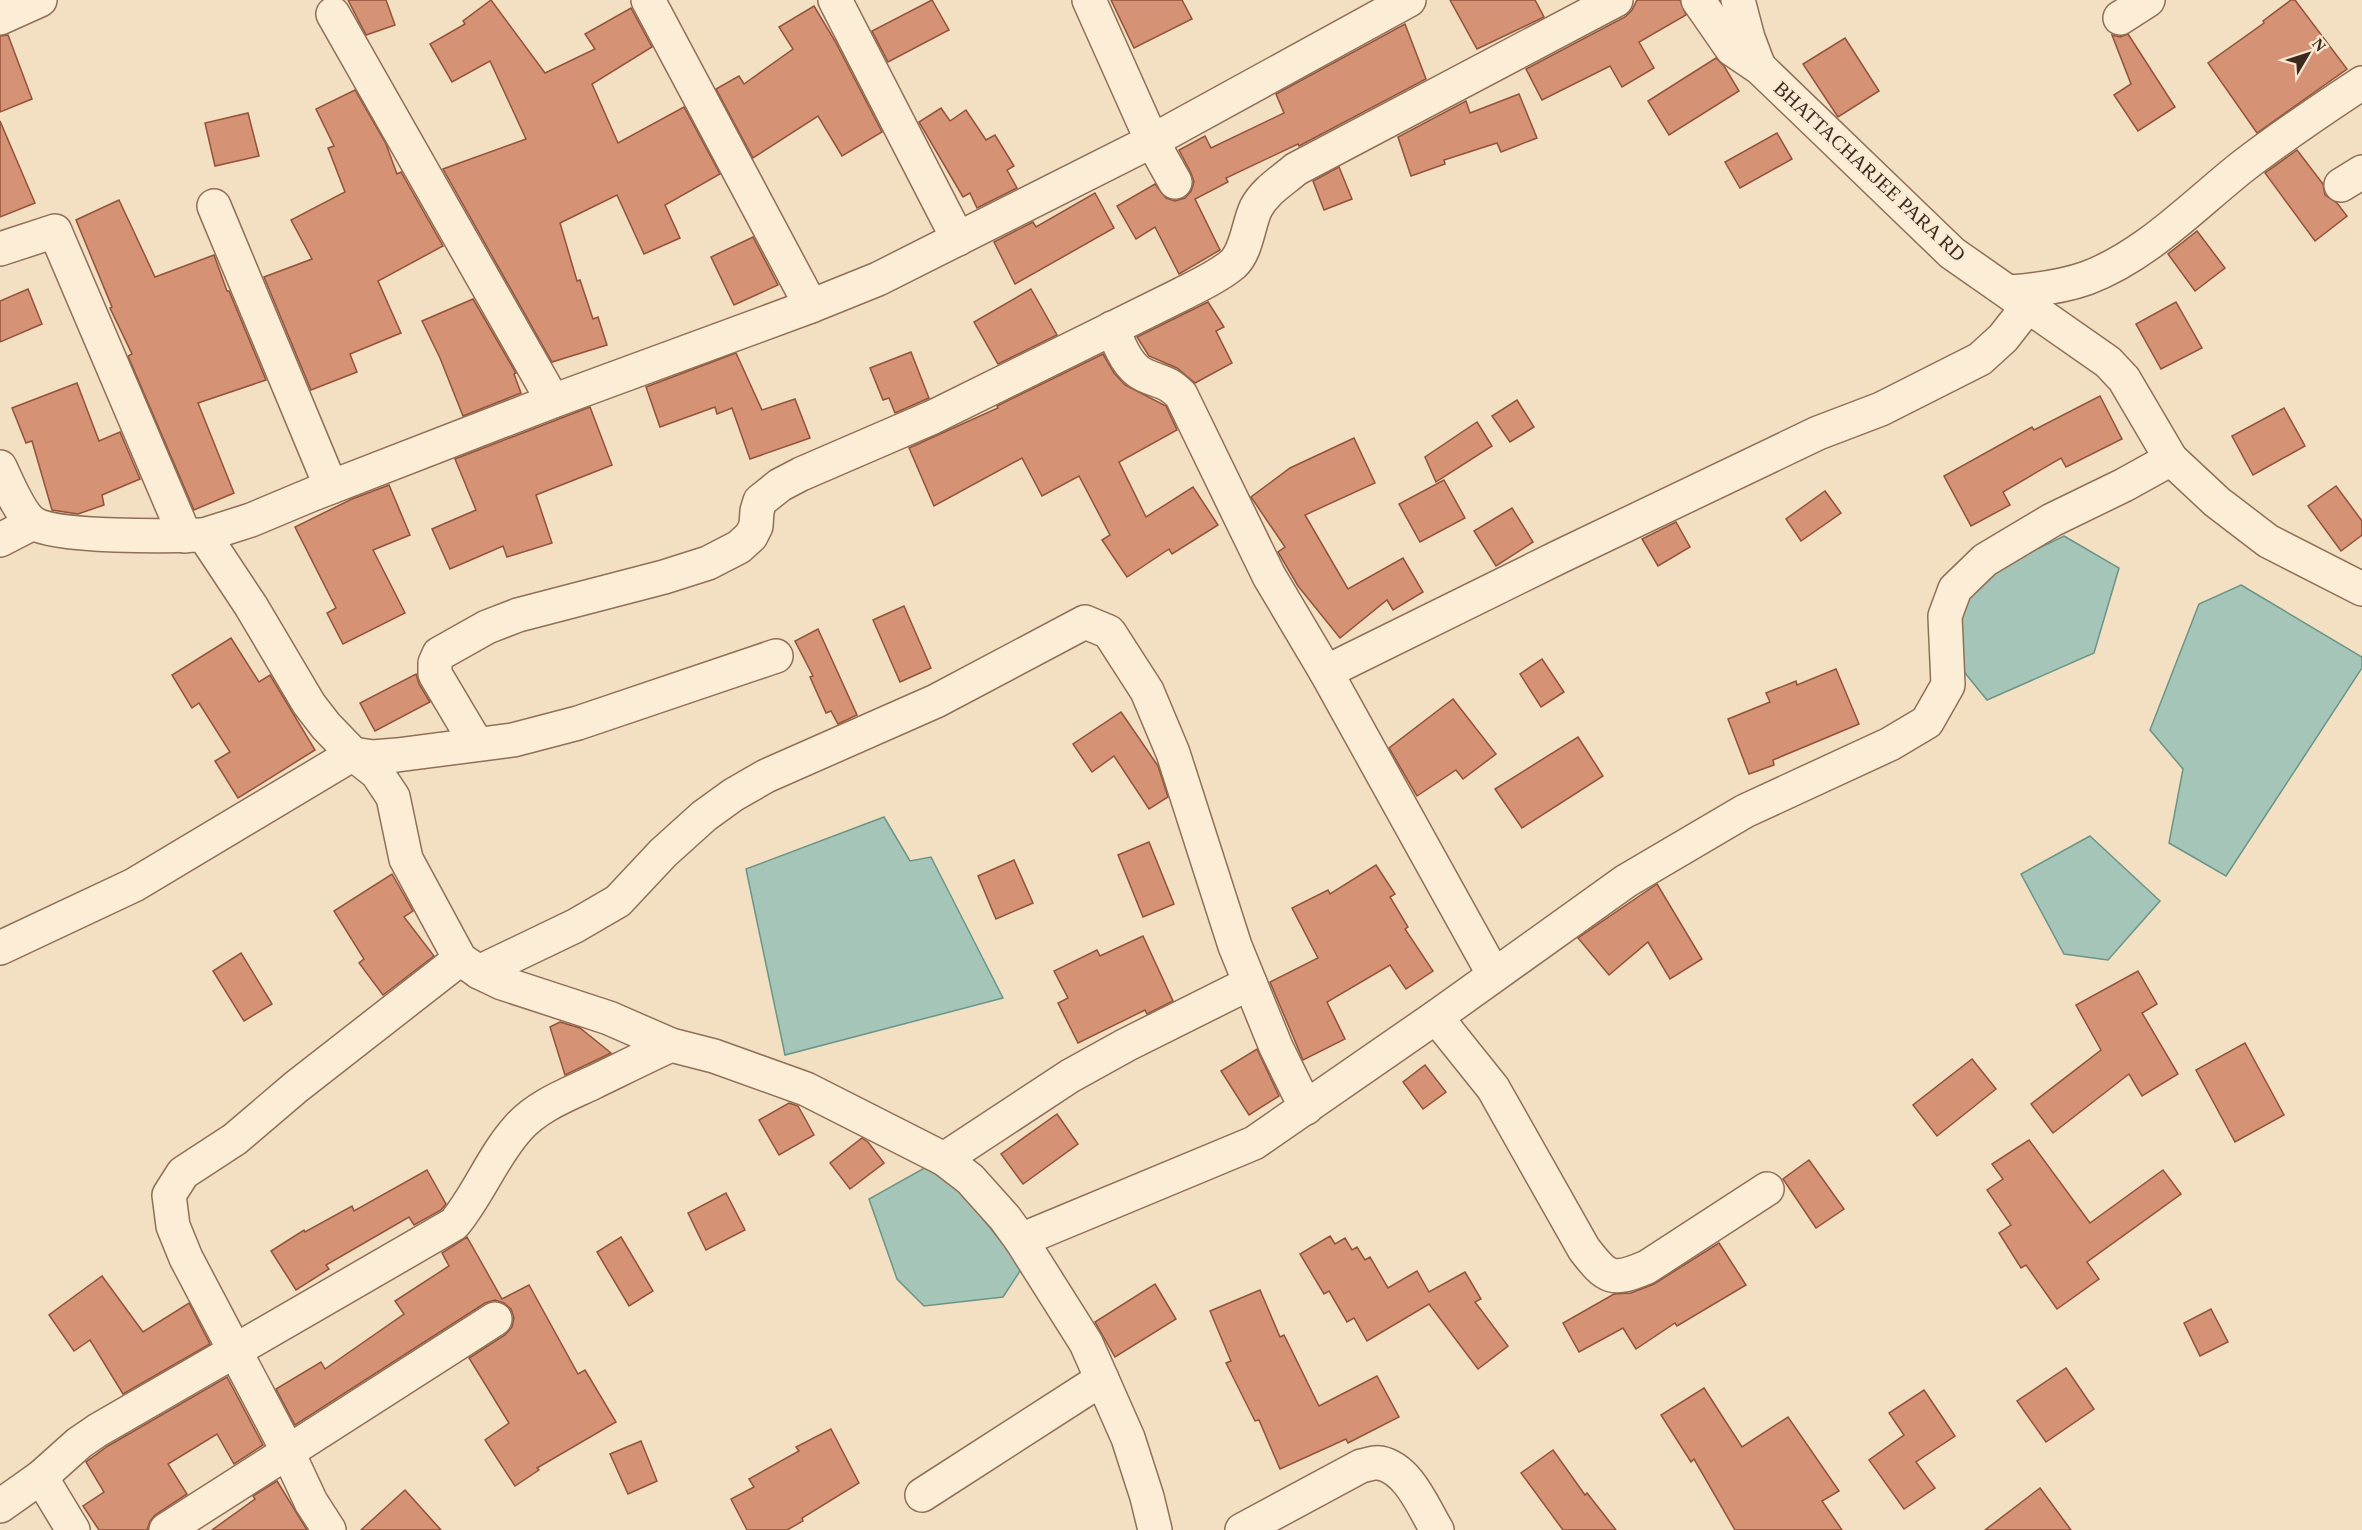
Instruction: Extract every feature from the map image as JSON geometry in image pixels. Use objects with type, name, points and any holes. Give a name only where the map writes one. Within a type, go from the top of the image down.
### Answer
[{"type":"street","points":[[0,18],[40,0]]},
{"type":"street","points":[[648,0],[811,306]]},
{"type":"street","points":[[835,0],[958,239]]},
{"type":"street","points":[[1089,0],[1152,141],[1175,182]]},
{"type":"street","points":[[0,467],[21,508],[33,523],[51,529],[111,534],[195,535],[251,520],[553,401],[878,279],[1152,141],[1366,11],[1409,0]]},
{"type":"street","points":[[476,743],[435,674],[435,663],[439,654],[449,647],[487,627],[518,615],[664,577],[708,563],[739,547],[751,536],[756,526],[760,501],[780,485],[933,417],[1180,295],[1234,263],[1243,248],[1257,207],[1268,192],[1296,169],[1616,0]]},
{"type":"street","name":"BHATTACHARJEE PARA RD","points":[[1698,0],[1732,49],[1760,68],[1952,253],[2108,362],[2124,379],[2171,459],[2217,502],[2268,541],[2360,586]]},
{"type":"street","name":"BHATTACHARJEE PARA RD","points":[[1737,0],[1760,68]]},
{"type":"street","points":[[2120,18],[2148,0]]},
{"type":"street","points":[[333,14],[553,401]]},
{"type":"street","points":[[1326,672],[1818,433],[1881,409],[1980,359],[2003,338],[2019,298],[2087,278],[2121,262],[2154,240],[2279,138],[2362,83]]},
{"type":"street","points":[[214,206],[331,487]]},
{"type":"street","points":[[0,249],[55,231],[195,535],[251,606],[309,704],[353,754],[377,773],[393,797],[406,859],[469,965],[502,983],[609,1018],[671,1045],[714,1056],[806,1089],[944,1159],[970,1179],[989,1198],[1021,1240],[1086,1343],[1128,1438],[1148,1497],[1155,1530]]},
{"type":"street","points":[[1112,328],[1123,351],[1143,374],[1171,385],[1181,395],[1269,576],[1326,672],[1494,975]]},
{"type":"street","points":[[1021,1240],[1254,1143],[1636,875],[1745,811],[1890,744],[1927,723],[1948,685],[1946,616],[1955,589],[1985,560],[2023,537],[2171,459]]},
{"type":"street","points":[[0,540],[33,523]]},
{"type":"street","points":[[329,1530],[311,1502],[288,1451],[186,1258],[173,1226],[169,1195],[183,1173],[235,1139],[296,1087],[469,965],[575,926],[618,901],[663,853],[704,816],[733,795],[766,776],[936,701],[1085,622],[1109,632],[1147,691],[1173,753],[1235,946],[1276,1047],[1306,1108]]},
{"type":"street","points":[[0,948],[134,885],[353,754],[374,757],[397,755],[513,740],[578,723],[776,656]]},
{"type":"street","points":[[944,1159],[1070,1076],[1126,1045],[1250,983]]},
{"type":"street","points":[[1436,1017],[1493,1088],[1578,1239],[1600,1270],[1614,1277],[1647,1267],[1767,1189]]},
{"type":"street","points":[[0,1506],[41,1477],[79,1443],[98,1430],[454,1224],[469,1207],[495,1158],[519,1126],[540,1109],[671,1045]]},
{"type":"street","points":[[166,1530],[495,1319]]},
{"type":"street","points":[[922,1495],[1102,1379]]},
{"type":"street","points":[[1242,1530],[1361,1466],[1377,1462],[1392,1467],[1406,1478],[1437,1530]]},
{"type":"street","points":[[41,1477],[73,1530]]},
{"type":"shaded area","points":[[2064,536],[2119,568],[2094,653],[1987,700],[1943,646],[1936,598]]},
{"type":"shaded area","points":[[2241,585],[2362,657],[2362,668],[2226,876],[2169,843],[2183,769],[2150,730],[2199,604]]},
{"type":"shaded area","points":[[884,817],[910,861],[931,857],[1003,998],[785,1055],[746,869]]},
{"type":"shaded area","points":[[2090,836],[2160,901],[2108,960],[2064,954],[2021,874]]},
{"type":"shaded area","points":[[937,1161],[1022,1268],[1003,1297],[924,1306],[897,1279],[869,1199]]},
{"type":"building","points":[[348,0],[386,0],[395,25],[366,35]]},
{"type":"building","points":[[491,0],[545,73],[595,49],[585,34],[631,8],[652,47],[592,84],[618,143],[684,107],[720,174],[665,205],[680,238],[644,254],[617,195],[560,223],[577,281],[580,280],[593,319],[598,317],[607,345],[552,362],[443,169],[526,139],[490,61],[452,82],[430,44],[465,24],[463,21]]},
{"type":"building","points":[[932,0],[949,30],[888,62],[872,31]]},
{"type":"building","points":[[1111,0],[1182,0],[1192,19],[1134,48]]},
{"type":"building","points":[[1450,0],[1535,0],[1544,17],[1477,49]]},
{"type":"building","points":[[1637,0],[1680,0],[1686,15],[1639,42],[1654,68],[1622,87],[1610,66],[1542,100],[1526,69],[1625,17]]},
{"type":"building","points":[[2291,0],[2295,0],[2347,69],[2257,133],[2208,63],[2264,23],[2263,21]]},
{"type":"building","points":[[814,6],[835,41],[882,132],[842,156],[818,116],[753,158],[716,89],[739,76],[744,84],[793,49],[779,27]]},
{"type":"building","points":[[1405,24],[1426,79],[1299,146],[1298,144],[1226,178],[1228,182],[1195,199],[1220,250],[1179,274],[1155,227],[1136,239],[1117,206],[1155,184],[1166,198],[1175,201],[1185,198],[1194,182],[1179,150],[1205,136],[1211,148],[1284,113],[1276,94]]},
{"type":"building","points":[[2128,34],[2175,107],[2138,131],[2114,95],[2131,84],[2112,35],[2120,37]]},
{"type":"building","points":[[8,35],[32,99],[0,112],[0,36]]},
{"type":"building","points":[[1845,38],[1879,91],[1838,117],[1803,64]]},
{"type":"building","points":[[1716,58],[1724,66],[1739,91],[1669,135],[1648,101]]},
{"type":"building","points":[[355,90],[386,144],[397,174],[401,172],[443,246],[378,281],[401,333],[350,354],[357,372],[311,390],[264,277],[312,259],[291,220],[345,192],[328,148],[334,146],[316,109]]},
{"type":"building","points":[[1519,94],[1537,138],[1501,152],[1497,143],[1444,160],[1445,164],[1411,176],[1398,137],[1466,101],[1470,113]]},
{"type":"building","points":[[941,108],[950,121],[966,110],[986,140],[995,135],[1014,166],[1007,170],[1017,188],[977,208],[970,193],[963,197],[919,122]]},
{"type":"building","points":[[248,113],[259,156],[215,166],[205,123]]},
{"type":"building","points":[[0,121],[35,203],[0,217]]},
{"type":"building","points":[[1777,133],[1792,159],[1740,188],[1725,162]]},
{"type":"building","points":[[2297,150],[2323,184],[2325,195],[2337,203],[2347,216],[2315,241],[2265,173]]},
{"type":"building","points":[[1339,167],[1352,199],[1324,210],[1313,181]]},
{"type":"building","points":[[1095,193],[1114,228],[1015,284],[994,242],[1033,222],[1036,227]]},
{"type":"building","points":[[119,200],[155,277],[214,255],[227,291],[229,291],[266,380],[198,403],[234,493],[194,510],[128,356],[132,354],[110,308],[112,307],[76,220]]},
{"type":"building","points":[[2197,231],[2225,268],[2195,291],[2168,254]]},
{"type":"building","points":[[753,237],[778,285],[734,305],[711,257]]},
{"type":"building","points":[[28,289],[42,324],[0,342],[0,301]]},
{"type":"building","points":[[1031,289],[1057,335],[998,364],[974,322]]},
{"type":"building","points":[[473,299],[516,373],[514,374],[521,393],[463,416],[440,358],[422,321]]},
{"type":"building","points":[[1208,302],[1224,327],[1216,331],[1232,363],[1195,383],[1177,368],[1149,356],[1137,337]]},
{"type":"building","points":[[2176,302],[2202,348],[2161,369],[2136,324]]},
{"type":"building","points":[[911,352],[929,398],[895,413],[889,398],[883,400],[870,368]]},
{"type":"building","points":[[736,353],[762,410],[795,399],[810,438],[750,459],[732,408],[717,414],[715,407],[660,427],[646,387]]},
{"type":"building","points":[[1103,354],[1114,373],[1125,385],[1166,406],[1177,430],[1119,462],[1146,517],[1193,487],[1218,525],[1172,554],[1169,549],[1127,577],[1102,540],[1110,535],[1079,476],[1042,496],[1022,458],[934,506],[909,448],[998,408],[997,406]]},
{"type":"building","points":[[77,383],[99,441],[120,432],[140,479],[102,495],[104,505],[78,514],[52,510],[32,441],[26,443],[12,408]]},
{"type":"building","points":[[2100,396],[2122,439],[2066,467],[2061,458],[2003,492],[2010,505],[1971,526],[1944,476],[2032,427],[2034,430]]},
{"type":"building","points":[[1517,400],[1534,427],[1510,442],[1492,416]]},
{"type":"building","points":[[590,407],[612,465],[536,495],[552,543],[507,557],[503,546],[450,569],[432,529],[476,510],[455,459]]},
{"type":"building","points":[[2284,408],[2305,446],[2253,475],[2232,436]]},
{"type":"building","points":[[1477,422],[1492,446],[1436,482],[1425,457]]},
{"type":"building","points":[[1354,438],[1375,483],[1305,515],[1348,589],[1403,558],[1423,592],[1393,610],[1387,600],[1340,638],[1298,586],[1278,552],[1285,547],[1251,497],[1290,468]]},
{"type":"building","points":[[1444,480],[1465,518],[1420,542],[1399,504]]},
{"type":"building","points":[[389,485],[410,535],[373,550],[405,613],[343,644],[327,613],[336,608],[295,527],[352,499]]},
{"type":"building","points":[[2336,486],[2362,521],[2362,535],[2341,551],[2308,506]]},
{"type":"building","points":[[1825,491],[1841,513],[1801,541],[1786,519]]},
{"type":"building","points":[[1512,508],[1533,542],[1496,566],[1474,531]]},
{"type":"building","points":[[1676,522],[1690,547],[1658,566],[1642,539]]},
{"type":"building","points":[[904,606],[931,668],[900,682],[873,620]]},
{"type":"building","points":[[818,629],[857,715],[838,724],[831,711],[826,713],[810,677],[813,676],[795,641]]},
{"type":"building","points":[[231,638],[259,682],[270,675],[315,750],[238,798],[215,761],[230,752],[199,703],[192,708],[172,675]]},
{"type":"building","points":[[1542,659],[1564,692],[1541,707],[1520,674]]},
{"type":"building","points":[[1836,669],[1859,724],[1773,760],[1774,765],[1749,774],[1728,719],[1770,702],[1766,693],[1796,681],[1797,685]]},
{"type":"building","points":[[416,674],[430,702],[375,731],[360,703]]},
{"type":"building","points":[[1453,699],[1496,754],[1463,779],[1456,770],[1417,796],[1389,748]]},
{"type":"building","points":[[1121,712],[1158,766],[1168,797],[1149,809],[1114,756],[1092,772],[1073,744]]},
{"type":"building","points":[[1578,737],[1603,776],[1522,828],[1495,789]]},
{"type":"building","points":[[1149,842],[1174,904],[1143,917],[1118,855]]},
{"type":"building","points":[[1014,860],[1033,903],[996,919],[978,876]]},
{"type":"building","points":[[1376,865],[1395,894],[1390,897],[1408,927],[1405,929],[1433,971],[1406,989],[1390,965],[1327,1002],[1345,1039],[1303,1060],[1270,982],[1318,958],[1292,908],[1328,890],[1330,894]]},
{"type":"building","points":[[392,874],[413,911],[404,917],[434,956],[383,995],[359,963],[364,959],[334,911]]},
{"type":"building","points":[[1657,884],[1702,959],[1670,979],[1648,942],[1609,975],[1578,938]]},
{"type":"building","points":[[1143,936],[1173,1001],[1147,1014],[1145,1010],[1078,1043],[1058,1003],[1068,998],[1054,971],[1097,950],[1100,956]]},
{"type":"building","points":[[241,953],[272,1004],[244,1021],[213,971]]},
{"type":"building","points":[[2138,971],[2157,1004],[2142,1013],[2178,1074],[2142,1096],[2129,1074],[2053,1133],[2031,1104],[2101,1050],[2076,1005]]},
{"type":"building","points":[[560,1022],[580,1028],[611,1053],[565,1075],[550,1027]]},
{"type":"building","points":[[2245,1043],[2284,1115],[2235,1142],[2196,1070]]},
{"type":"building","points":[[1257,1049],[1279,1096],[1249,1115],[1221,1071]]},
{"type":"building","points":[[1972,1059],[1996,1089],[1937,1136],[1913,1105]]},
{"type":"building","points":[[1425,1065],[1446,1092],[1423,1109],[1403,1082]]},
{"type":"building","points":[[789,1103],[798,1106],[814,1135],[779,1155],[759,1120]]},
{"type":"building","points":[[1057,1114],[1078,1144],[1023,1184],[1001,1154]]},
{"type":"building","points":[[862,1138],[868,1142],[884,1163],[850,1189],[830,1163]]},
{"type":"building","points":[[2029,1140],[2090,1223],[2163,1170],[2181,1194],[2087,1262],[2099,1279],[2057,1309],[2026,1265],[2021,1268],[1999,1233],[2011,1225],[1987,1190],[2003,1179],[1992,1164]]},
{"type":"building","points":[[1809,1160],[1844,1209],[1816,1228],[1783,1179]]},
{"type":"building","points":[[427,1170],[446,1204],[441,1210],[414,1225],[409,1217],[326,1265],[329,1269],[296,1290],[271,1251],[304,1230],[305,1232],[352,1206],[354,1211]]},
{"type":"building","points":[[726,1193],[745,1230],[706,1250],[688,1213]]},
{"type":"building","points":[[1330,1236],[1335,1244],[1345,1238],[1352,1250],[1357,1247],[1365,1260],[1370,1257],[1388,1288],[1417,1271],[1429,1292],[1465,1272],[1481,1299],[1475,1302],[1508,1346],[1478,1369],[1429,1304],[1367,1341],[1354,1318],[1347,1322],[1329,1291],[1324,1294],[1300,1254]]},
{"type":"building","points":[[467,1237],[502,1299],[529,1285],[578,1374],[585,1370],[616,1422],[537,1468],[539,1470],[515,1486],[485,1440],[509,1423],[469,1358],[505,1335],[512,1327],[514,1318],[511,1309],[495,1300],[485,1303],[295,1425],[276,1389],[321,1362],[325,1369],[404,1314],[395,1301],[449,1266],[442,1253]]},
{"type":"building","points":[[621,1237],[653,1291],[629,1306],[597,1252]]},
{"type":"building","points":[[1719,1243],[1746,1285],[1677,1326],[1675,1323],[1636,1349],[1623,1328],[1579,1352],[1563,1323],[1614,1294],[1631,1293],[1654,1284]]},
{"type":"building","points":[[102,1276],[143,1332],[189,1303],[210,1344],[123,1394],[90,1340],[74,1351],[49,1315]]},
{"type":"building","points":[[1155,1284],[1176,1319],[1115,1357],[1095,1322]]},
{"type":"building","points":[[1260,1290],[1280,1337],[1284,1335],[1319,1406],[1377,1376],[1399,1417],[1348,1443],[1346,1439],[1280,1469],[1259,1420],[1255,1421],[1226,1363],[1231,1361],[1210,1311]]},
{"type":"building","points":[[2211,1309],[2228,1342],[2200,1356],[2184,1323]]},
{"type":"building","points":[[2066,1368],[2094,1409],[2046,1442],[2017,1401]]},
{"type":"building","points":[[227,1377],[263,1445],[234,1464],[217,1434],[168,1464],[187,1494],[155,1515],[147,1530],[99,1530],[83,1506],[104,1492],[86,1462],[108,1446]]},
{"type":"building","points":[[1704,1388],[1742,1447],[1788,1417],[1839,1491],[1822,1501],[1842,1530],[1735,1530],[1694,1459],[1691,1462],[1661,1415]]},
{"type":"building","points":[[1924,1390],[1955,1436],[1916,1462],[1935,1488],[1904,1509],[1869,1460],[1904,1435],[1889,1413]]},
{"type":"building","points":[[831,1429],[859,1483],[802,1518],[803,1521],[787,1530],[747,1530],[731,1499],[754,1487],[749,1479],[799,1451],[796,1447]]},
{"type":"building","points":[[641,1441],[657,1481],[628,1494],[610,1454]]},
{"type":"building","points":[[1553,1450],[1585,1495],[1587,1493],[1616,1530],[1563,1530],[1521,1473]]},
{"type":"building","points":[[277,1481],[307,1530],[212,1530],[255,1499],[253,1496]]},
{"type":"building","points":[[2040,1488],[2071,1530],[1985,1530]]},
{"type":"building","points":[[405,1490],[441,1530],[361,1530]]}]
